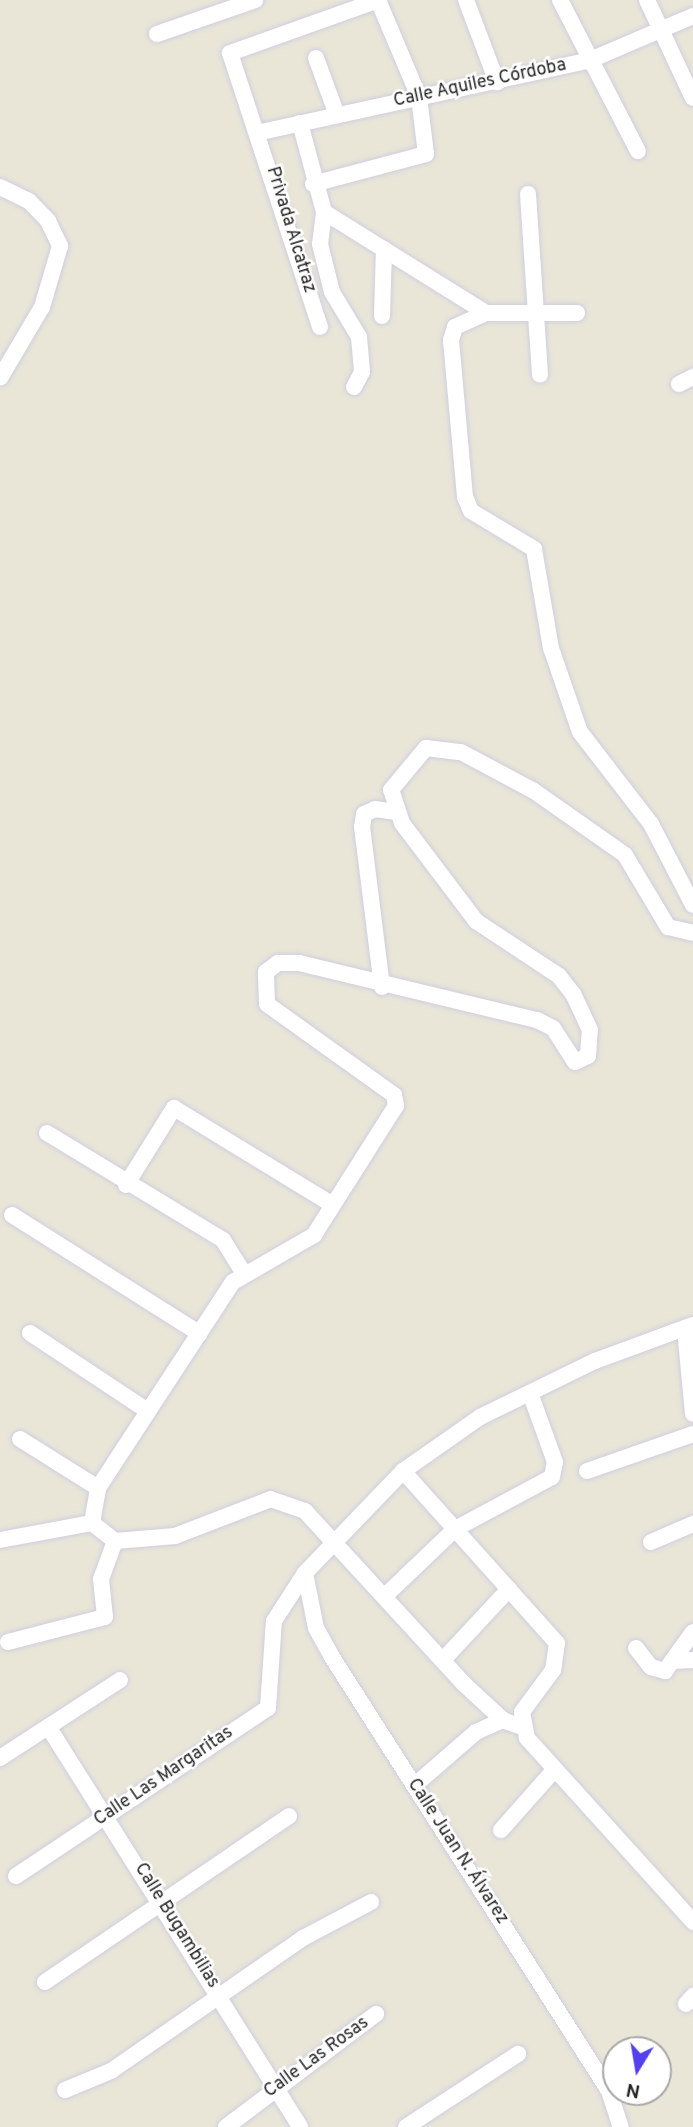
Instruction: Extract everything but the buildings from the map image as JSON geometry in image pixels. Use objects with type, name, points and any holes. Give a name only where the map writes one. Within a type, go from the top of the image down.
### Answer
[{"type":"street","points":[[157,34],[255,0]]},
{"type":"street","points":[[313,184],[426,154],[419,97],[379,0]]},
{"type":"street","name":"Privada Alcatraz","points":[[320,327],[261,132],[230,53],[379,0]]},
{"type":"street","points":[[466,0],[497,82]]},
{"type":"street","points":[[561,0],[588,61],[638,151]]},
{"type":"street","points":[[648,0],[693,98]]},
{"type":"street","name":"Calle Aquiles Córdoba","points":[[261,132],[588,61],[693,16]]},
{"type":"street","points":[[317,58],[337,115]]},
{"type":"street","points":[[300,123],[313,184],[324,212],[320,244],[332,292],[361,347],[362,372],[354,387]]},
{"type":"street","points":[[0,187],[29,201],[48,221],[60,246],[42,307],[0,378]]},
{"type":"street","points":[[528,194],[540,375]]},
{"type":"street","points":[[324,212],[486,313]]},
{"type":"street","points":[[382,316],[384,249]]},
{"type":"street","points":[[577,313],[486,313],[455,327],[451,340],[458,432],[471,511],[534,549],[551,648],[580,732],[651,824],[693,905]]},
{"type":"street","points":[[92,1523],[98,1488],[200,1334],[244,1274],[304,1243],[333,1205],[396,1106],[394,1094],[267,1004],[262,985],[278,963],[299,963],[382,987],[537,1020],[553,1028],[575,1062],[588,1056],[592,1043],[573,993],[559,976],[476,921],[397,812],[391,790],[426,748],[461,752],[534,791],[625,855],[668,927],[693,933]]},
{"type":"street","points":[[382,987],[362,827],[364,814],[375,809],[397,812]]},
{"type":"street","points":[[126,1185],[174,1108],[333,1205]]},
{"type":"street","points":[[47,1133],[126,1185],[223,1240],[244,1274]]},
{"type":"street","points":[[12,1215],[200,1334]]},
{"type":"street","points":[[305,1573],[336,1537],[403,1471],[480,1417],[530,1393],[689,1327],[693,1415]]},
{"type":"street","points":[[30,1333],[148,1411]]},
{"type":"street","points":[[386,1595],[456,1529],[552,1477],[555,1462],[530,1393]]},
{"type":"street","points":[[587,1471],[693,1434]]},
{"type":"street","points":[[20,1439],[98,1488]]},
{"type":"street","points":[[403,1471],[557,1643],[557,1661],[522,1712],[522,1727]]},
{"type":"street","points":[[0,1540],[92,1523],[115,1541],[174,1536],[271,1499],[305,1511],[336,1537],[443,1660],[503,1720],[522,1727],[555,1769],[693,1922]]},
{"type":"street","points":[[651,1542],[693,1524]]},
{"type":"street","points":[[8,1642],[105,1617],[101,1579],[115,1541]]},
{"type":"street","name":"Calle Las Margaritas","points":[[16,1876],[268,1707],[273,1678],[268,1655],[274,1621],[305,1573]]},
{"type":"street","name":"Calle Juan N. Álvarez","points":[[305,1573],[316,1628],[610,2091],[621,2127]]},
{"type":"street","points":[[443,1660],[509,1589]]},
{"type":"street","points":[[636,1648],[659,1672],[673,1661],[693,1632]]},
{"type":"street","points":[[673,1661],[693,1660]]},
{"type":"street","points":[[0,1758],[120,1681]]},
{"type":"street","points":[[415,1785],[477,1732],[503,1720]]},
{"type":"street","name":"Calle Bugambilias","points":[[49,1727],[108,1815],[300,2127]]},
{"type":"street","points":[[501,1830],[555,1769]]},
{"type":"street","points":[[45,1982],[163,1905],[289,1816]]},
{"type":"street","points":[[65,2090],[111,2071],[303,1938],[371,1902]]},
{"type":"street","name":"Calle Las Rosas","points":[[226,2127],[376,2014]]},
{"type":"street","points":[[406,2127],[518,2054]]}]
